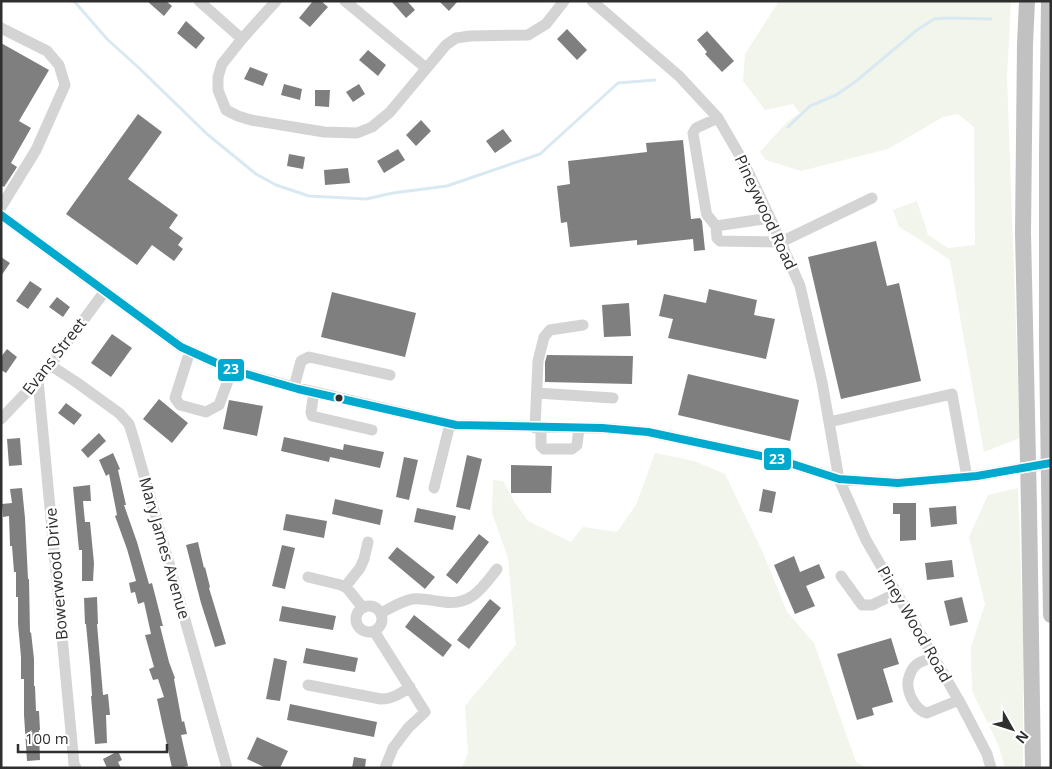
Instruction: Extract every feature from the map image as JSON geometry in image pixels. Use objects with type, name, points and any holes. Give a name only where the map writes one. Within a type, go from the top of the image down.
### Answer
[{"type":"highway","points":[[1027,1],[1023,232],[1033,768]]},
{"type":"highway","points":[[1048,1],[1047,334],[1051,615]]},
{"type":"street","points":[[199,1],[242,39]]},
{"type":"street","points":[[276,1],[222,64],[218,77],[218,90],[226,110],[251,120],[324,132],[357,133],[372,126],[390,112],[446,45],[456,38],[484,35],[528,35],[546,24],[564,1]]},
{"type":"street","points":[[344,1],[426,68]]},
{"type":"street","name":"Pineywood Road","points":[[592,1],[679,76],[718,118],[744,162],[800,286],[822,382],[839,479]]},
{"type":"street","points":[[1,28],[47,51],[59,65],[65,85],[36,150],[1,207]]},
{"type":"street","points":[[718,118],[696,128],[692,133],[706,211],[716,226],[717,238],[720,241],[781,242],[872,198]]},
{"type":"street","points":[[1,215],[181,347],[232,370],[294,388],[456,425],[602,428],[648,432],[780,460],[839,479],[898,483],[972,477],[1051,463]]},
{"type":"street","points":[[716,226],[770,218]]},
{"type":"street","name":"Evans Street","points":[[1,419],[38,380],[104,291]]},
{"type":"street","points":[[579,428],[578,445],[572,448],[544,449],[541,446],[538,428],[538,361],[544,337],[550,330],[583,325]]},
{"type":"street","points":[[190,351],[175,398],[180,405],[206,412],[219,405],[232,370]]},
{"type":"street","points":[[294,388],[301,361],[309,357],[390,375]]},
{"type":"street","name":"Mary James Avenue","points":[[50,365],[119,413],[129,424],[227,768]]},
{"type":"street","name":"Bowerwood Drive","points":[[38,380],[74,764],[76,768]]},
{"type":"street","points":[[314,392],[312,416],[372,430]]},
{"type":"street","points":[[537,393],[613,398]]},
{"type":"street","points":[[829,422],[952,394],[972,477]]},
{"type":"street","points":[[434,488],[450,424]]},
{"type":"street","name":"Piney Wood Road","points":[[839,479],[866,540],[958,700],[987,754],[991,768]]},
{"type":"street","points":[[346,587],[360,568],[368,542]]},
{"type":"street","points":[[380,614],[402,602],[414,599],[448,603],[461,602],[479,592],[497,569]]},
{"type":"street","points":[[841,576],[862,605],[872,606],[897,594]]},
{"type":"street","points":[[308,578],[346,587],[363,608]]},
{"type":"street","points":[[371,606],[380,614],[382,617],[380,625],[374,631],[362,630],[357,622],[357,614],[363,608],[371,606]]},
{"type":"street","points":[[374,631],[425,712],[408,728],[393,748],[385,768]]},
{"type":"street","points":[[934,657],[916,665],[911,672],[907,684],[910,694],[918,708],[922,712],[927,713],[958,700]]},
{"type":"street","points":[[308,685],[381,699],[388,699],[410,688]]},
{"type":"shaded area","points":[[779,1],[1011,1],[1007,77],[1020,438],[984,452],[950,260],[899,227],[893,210],[917,201],[928,235],[948,248],[975,245],[974,127],[958,114],[943,117],[888,149],[801,171],[766,160],[760,152],[787,122],[800,113],[793,104],[765,110],[743,81],[745,54]]},
{"type":"shaded area","points":[[655,453],[694,461],[725,474],[763,553],[787,612],[814,643],[856,762],[867,768],[462,768],[468,752],[465,706],[516,645],[508,558],[492,513],[493,480],[503,481],[528,521],[571,542],[583,527],[617,532],[636,505]]},
{"type":"shaded area","points":[[1018,488],[1023,632],[1023,768],[1005,768],[998,744],[972,691],[971,647],[985,604],[969,537],[988,495]]},
{"type":"building","points":[[147,1],[166,1],[172,6],[164,16]]},
{"type":"building","points":[[313,1],[321,1],[328,7],[310,27],[299,18]]},
{"type":"building","points":[[391,1],[407,1],[415,10],[406,18]]},
{"type":"building","points":[[439,1],[458,1],[449,11]]},
{"type":"building","points":[[186,21],[205,38],[196,49],[177,33]]},
{"type":"building","points":[[567,29],[587,50],[577,60],[557,39]]},
{"type":"building","points":[[707,31],[734,61],[722,72],[705,54],[707,52],[697,40]]},
{"type":"building","points":[[1,43],[49,70],[19,121],[31,128],[11,163],[17,167],[4,187],[1,185]]},
{"type":"building","points":[[368,50],[386,65],[378,76],[359,60]]},
{"type":"building","points":[[250,67],[268,74],[263,86],[244,79]]},
{"type":"building","points":[[284,84],[302,89],[300,100],[281,95]]},
{"type":"building","points":[[359,84],[365,94],[353,102],[346,92]]},
{"type":"building","points":[[315,90],[330,90],[329,107],[315,106]]},
{"type":"building","points":[[138,114],[162,132],[128,179],[178,215],[169,228],[183,238],[178,245],[183,249],[174,261],[152,245],[137,265],[66,214]]},
{"type":"building","points":[[421,120],[431,131],[416,146],[406,135]]},
{"type":"building","points":[[503,129],[512,141],[495,153],[486,141]]},
{"type":"building","points":[[683,140],[691,219],[700,218],[702,221],[705,250],[694,251],[693,239],[637,245],[637,240],[570,247],[567,222],[561,223],[557,186],[570,184],[568,161],[647,152],[646,143]]},
{"type":"building","points":[[398,149],[405,160],[384,173],[377,161]]},
{"type":"building","points":[[289,154],[305,157],[303,169],[287,166]]},
{"type":"building","points":[[348,168],[350,183],[325,185],[324,170]]},
{"type":"building","points":[[876,241],[887,286],[899,283],[921,381],[841,399],[808,257]]},
{"type":"building","points":[[1,257],[10,263],[1,276]]},
{"type":"building","points":[[30,281],[42,289],[28,309],[16,301]]},
{"type":"building","points":[[709,289],[757,300],[754,315],[775,319],[766,359],[668,338],[673,319],[659,316],[664,294],[706,303]]},
{"type":"building","points":[[332,292],[416,313],[405,357],[321,337]]},
{"type":"building","points":[[57,297],[70,307],[63,317],[49,307]]},
{"type":"building","points":[[629,303],[631,336],[604,337],[602,305]]},
{"type":"building","points":[[112,334],[132,348],[111,377],[91,363]]},
{"type":"building","points":[[7,349],[17,357],[6,373],[1,370],[1,357]]},
{"type":"building","points":[[547,355],[633,356],[632,384],[545,382]]},
{"type":"building","points":[[688,374],[799,400],[790,441],[678,415]]},
{"type":"building","points":[[159,399],[188,423],[172,443],[143,419]]},
{"type":"building","points":[[229,400],[263,406],[257,436],[223,429]]},
{"type":"building","points":[[66,403],[82,415],[74,425],[58,413]]},
{"type":"building","points":[[99,433],[106,441],[88,458],[81,450]]},
{"type":"building","points":[[284,437],[343,450],[344,444],[384,452],[380,468],[330,457],[329,462],[281,451]]},
{"type":"building","points":[[20,438],[22,465],[9,466],[7,439]]},
{"type":"building","points":[[113,453],[120,469],[118,470],[126,505],[124,505],[149,584],[152,583],[163,626],[160,626],[175,678],[182,722],[184,721],[187,734],[181,735],[188,766],[180,768],[172,768],[157,699],[164,697],[158,679],[153,680],[149,669],[154,667],[145,635],[151,634],[144,602],[138,604],[135,592],[131,593],[129,583],[136,581],[115,516],[117,515],[109,474],[106,476],[99,460]]},
{"type":"building","points":[[467,455],[482,459],[470,510],[456,507]]},
{"type":"building","points":[[404,457],[418,460],[409,500],[396,497]]},
{"type":"building","points":[[511,465],[552,466],[551,493],[511,493]]},
{"type":"building","points":[[90,485],[91,501],[83,501],[85,522],[90,522],[94,563],[93,581],[82,581],[82,550],[79,550],[73,487]]},
{"type":"building","points":[[22,488],[29,579],[30,633],[34,659],[36,711],[39,711],[40,730],[40,760],[27,761],[24,679],[21,679],[16,572],[14,572],[12,546],[10,546],[9,516],[3,517],[2,504],[12,503],[10,489]]},
{"type":"building","points":[[763,489],[776,492],[772,513],[759,511]]},
{"type":"building","points":[[335,499],[383,510],[380,525],[332,514]]},
{"type":"building","points":[[893,503],[916,503],[916,540],[900,541],[900,514],[893,514]]},
{"type":"building","points":[[956,506],[957,524],[931,527],[929,508]]},
{"type":"building","points":[[417,508],[456,516],[453,530],[414,522]]},
{"type":"building","points":[[286,514],[327,521],[324,538],[283,530]]},
{"type":"building","points":[[479,534],[489,542],[457,584],[446,575]]},
{"type":"building","points":[[198,542],[209,588],[226,644],[215,647],[186,545]]},
{"type":"building","points":[[282,545],[295,548],[285,589],[272,586]]},
{"type":"building","points":[[397,547],[435,577],[425,589],[388,558]]},
{"type":"building","points":[[794,556],[800,572],[819,564],[825,578],[806,586],[815,606],[795,614],[774,565]]},
{"type":"building","points":[[952,560],[954,577],[927,580],[925,563]]},
{"type":"building","points":[[97,597],[97,624],[103,695],[108,694],[110,715],[106,715],[107,743],[95,744],[84,598]]},
{"type":"building","points":[[962,597],[968,622],[950,626],[944,601]]},
{"type":"building","points":[[490,599],[501,608],[469,649],[457,640]]},
{"type":"building","points":[[282,606],[336,616],[333,630],[279,621]]},
{"type":"building","points":[[414,615],[452,645],[443,657],[405,627]]},
{"type":"building","points":[[891,638],[899,664],[883,669],[893,702],[872,708],[874,715],[857,720],[837,654]]},
{"type":"building","points":[[306,648],[358,658],[355,672],[303,663]]},
{"type":"building","points":[[274,658],[287,661],[280,701],[266,699]]},
{"type":"building","points":[[290,704],[377,722],[374,737],[287,720]]},
{"type":"building","points":[[257,737],[288,751],[280,768],[266,768],[247,759]]},
{"type":"building","points":[[118,751],[122,760],[118,762],[121,768],[107,768],[103,759]]},
{"type":"building","points":[[354,757],[366,759],[365,768],[352,768]]},
{"type":"waterway","points":[[74,1],[107,39],[207,134],[256,174],[276,185],[309,196],[366,199],[393,193],[447,186],[540,154],[618,83],[655,80]]},
{"type":"waterway","points":[[788,127],[810,106],[836,95],[855,82],[917,30],[934,19],[991,19]]},
{"type":"transit line","name":"23","points":[[1,215],[181,347],[232,370],[298,389],[456,425],[602,428],[648,432],[780,460],[839,479],[898,483],[977,476],[1051,463]]}]
